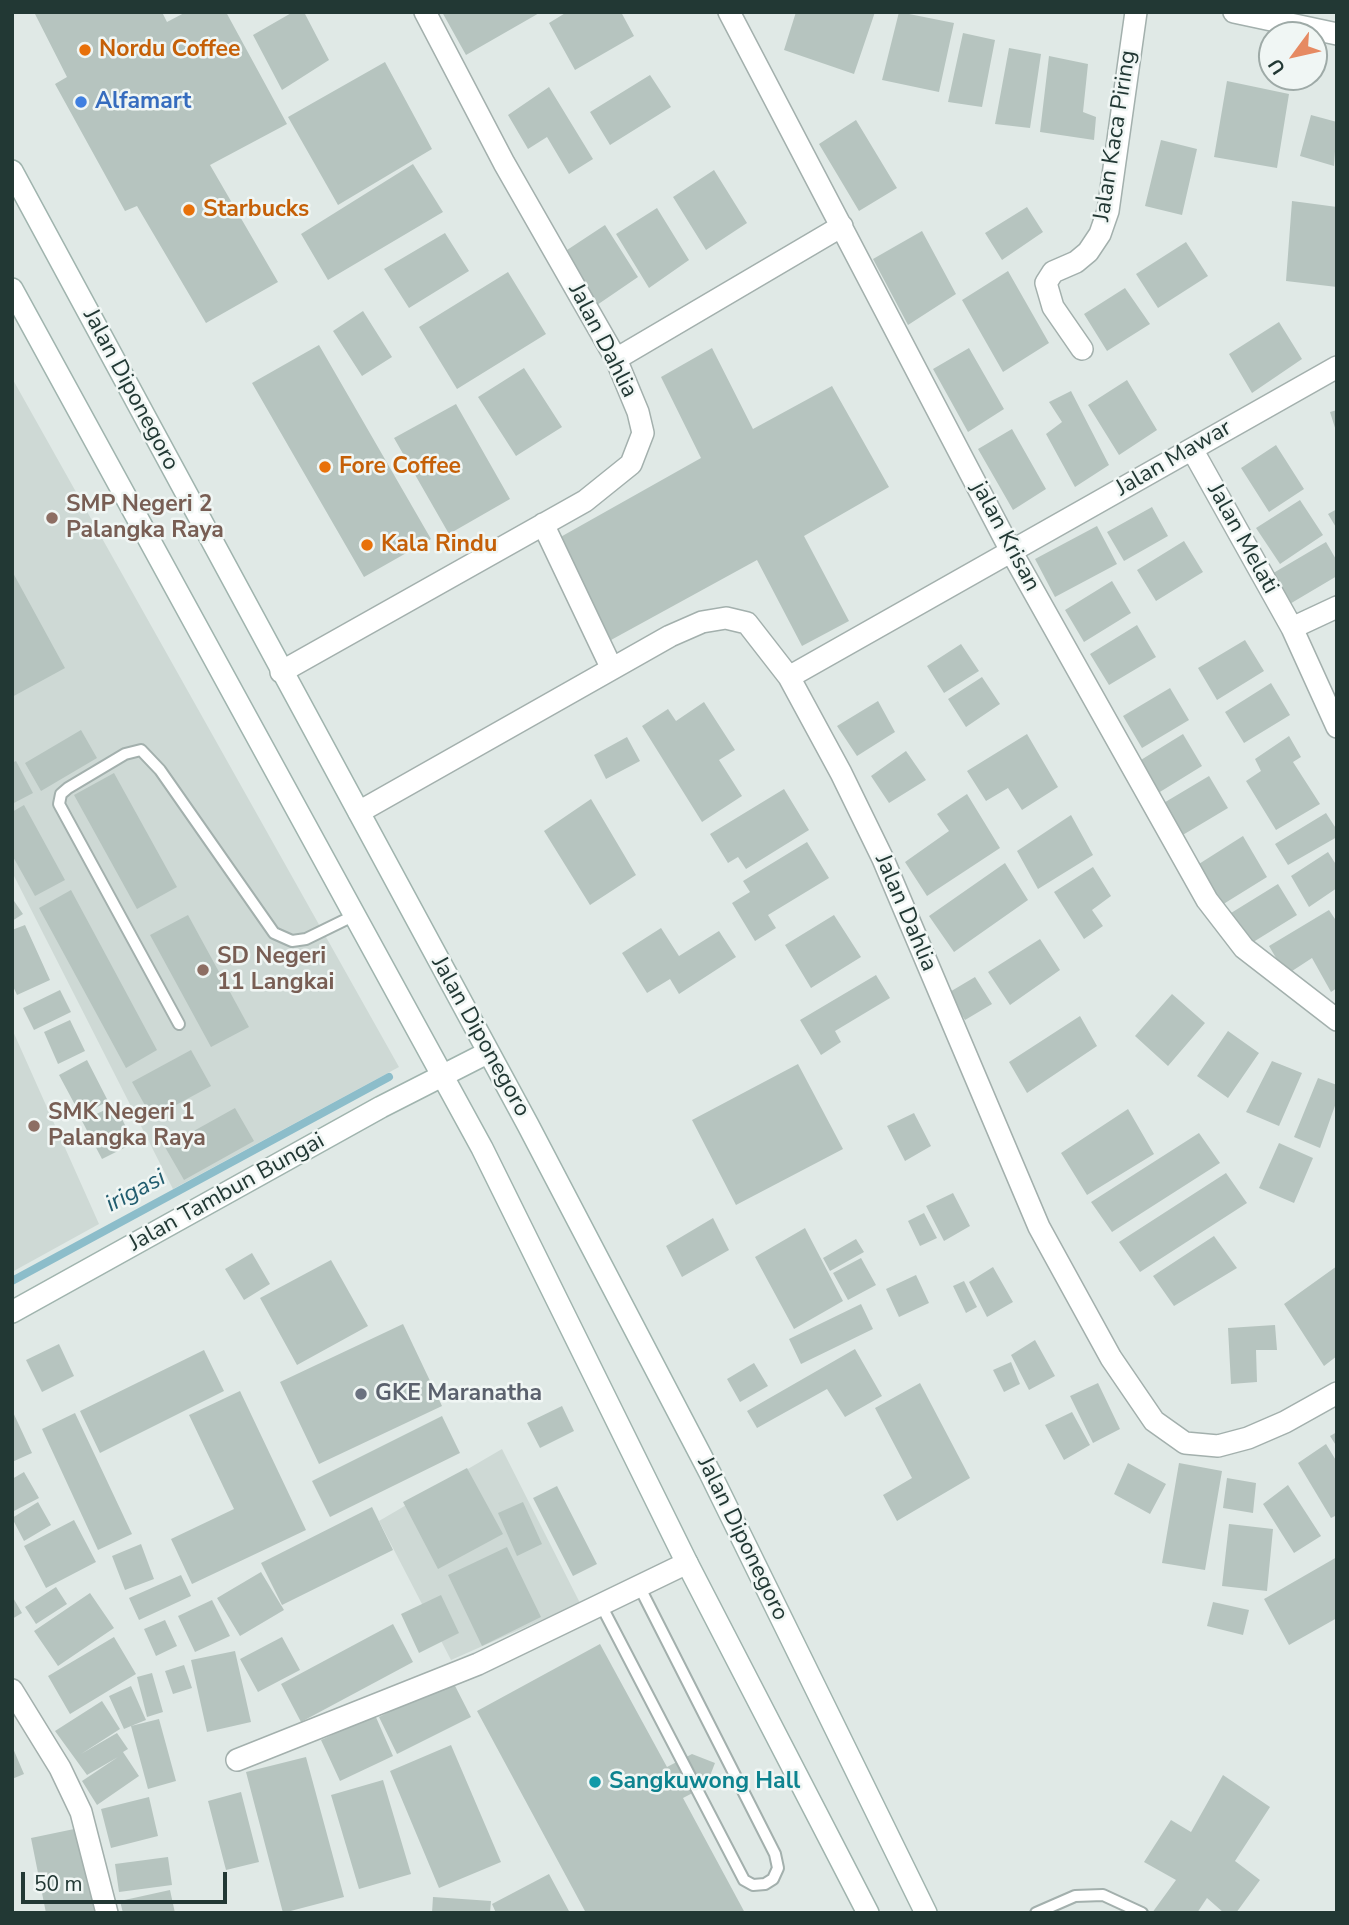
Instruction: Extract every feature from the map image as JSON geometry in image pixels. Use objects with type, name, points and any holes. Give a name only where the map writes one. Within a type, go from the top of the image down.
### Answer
[{"type":"street","name":"Jalan Dahlia","points":[[282,672],[585,501],[617,478],[637,456],[643,433],[638,412],[616,359],[504,163],[425,12]]},
{"type":"street","name":"jalan Krisan","points":[[729,12],[1012,551],[1207,900],[1244,948],[1337,1020]]},
{"type":"street","name":"Jalan Kaca Piring","points":[[1083,349],[1053,307],[1046,283],[1053,272],[1076,262],[1088,251],[1100,234],[1108,211],[1136,12]]},
{"type":"street","points":[[1234,12],[1337,34]]},
{"type":"street","name":"Jalan Diponegoro","points":[[12,171],[528,1125],[710,1473],[926,1913]]},
{"type":"street","points":[[616,359],[842,226]]},
{"type":"street","points":[[13,293],[482,1148],[687,1563],[868,1913]]},
{"type":"street","name":"Jalan Mawar","points":[[789,677],[1193,451],[1261,408],[1337,367]]},
{"type":"street","name":"Jalan Melati","points":[[1193,451],[1292,628],[1337,727]]},
{"type":"street","points":[[542,524],[612,669]]},
{"type":"street","points":[[1292,628],[1337,607]]},
{"type":"street","name":"Jalan Dahlia","points":[[359,812],[670,636],[702,622],[726,618],[747,623],[789,677],[841,773],[883,859],[1039,1227],[1111,1358],[1154,1420],[1185,1443],[1218,1446],[1248,1438],[1285,1422],[1337,1393]]},
{"type":"street","name":"Jalan Tambun Bungai","points":[[12,1312],[487,1053]]},
{"type":"street","points":[[237,1760],[478,1664],[687,1563]]},
{"type":"street","points":[[12,1690],[60,1768],[81,1812],[107,1913]]},
{"type":"lane","points":[[179,1024],[59,804],[61,794],[68,788],[125,754],[141,750],[160,770],[275,933],[292,941],[306,939],[353,916]]},
{"type":"lane","points":[[601,1605],[744,1880],[753,1885],[765,1884],[773,1879],[778,1868],[775,1854],[639,1586]]},
{"type":"lane","points":[[1036,1913],[1075,1896],[1103,1895],[1142,1913]]},
{"type":"shaded area","name":"SD Negeri 11 Langkai","points":[[12,378],[399,1067],[173,1189],[12,872]]},
{"type":"shaded area","name":"SMK Negeri 1 Palangka Raya","points":[[12,1029],[99,1224],[12,1272]]},
{"type":"shaded area","points":[[502,1449],[580,1603],[451,1660],[379,1521]]},
{"type":"building","points":[[34,12],[162,12],[167,22],[186,12],[226,12],[287,124],[210,165],[278,282],[206,323],[137,206],[125,211],[55,84],[67,77]]},
{"type":"building","points":[[293,12],[304,12],[329,60],[282,90],[253,35]]},
{"type":"building","points":[[442,12],[541,12],[466,55]]},
{"type":"building","points":[[567,12],[621,12],[634,36],[575,70],[549,23]]},
{"type":"building","points":[[796,12],[875,12],[854,74],[784,50]]},
{"type":"building","points":[[899,12],[954,23],[939,92],[882,80]]},
{"type":"building","points":[[963,33],[995,40],[982,107],[948,102]]},
{"type":"building","points":[[1009,48],[1041,54],[1030,128],[995,124]]},
{"type":"building","points":[[1049,56],[1088,64],[1083,112],[1096,117],[1094,140],[1040,132]]},
{"type":"building","points":[[385,62],[432,149],[338,205],[288,117]]},
{"type":"building","points":[[650,75],[671,107],[610,145],[590,112]]},
{"type":"building","points":[[1227,81],[1258,88],[1258,91],[1289,94],[1277,168],[1214,157]]},
{"type":"building","points":[[549,87],[593,159],[569,174],[547,137],[528,149],[508,115]]},
{"type":"building","points":[[1311,115],[1337,122],[1334,166],[1300,156]]},
{"type":"building","points":[[856,120],[897,188],[859,211],[819,144]]},
{"type":"building","points":[[1161,140],[1197,149],[1182,215],[1145,206]]},
{"type":"building","points":[[413,164],[443,212],[328,280],[301,234]]},
{"type":"building","points":[[714,170],[747,223],[706,250],[673,197]]},
{"type":"building","points":[[1292,201],[1337,207],[1337,287],[1286,281]]},
{"type":"building","points":[[1027,207],[1043,232],[1002,260],[985,233]]},
{"type":"building","points":[[657,208],[689,260],[649,288],[616,234]]},
{"type":"building","points":[[605,225],[638,277],[597,305],[564,252]]},
{"type":"building","points":[[922,231],[956,294],[908,325],[873,259]]},
{"type":"building","points":[[445,233],[469,271],[409,308],[384,269]]},
{"type":"building","points":[[1186,242],[1208,276],[1158,308],[1136,274]]},
{"type":"building","points":[[1008,271],[1049,343],[1003,372],[962,300]]},
{"type":"building","points":[[508,272],[546,334],[457,389],[419,327]]},
{"type":"building","points":[[1125,288],[1150,324],[1107,351],[1084,314]]},
{"type":"building","points":[[363,311],[392,357],[362,376],[333,331]]},
{"type":"building","points":[[1279,322],[1302,359],[1252,393],[1229,354]]},
{"type":"building","points":[[319,345],[431,539],[364,577],[252,383]]},
{"type":"building","points":[[712,348],[753,429],[832,386],[889,487],[804,536],[849,621],[802,646],[757,560],[611,640],[557,539],[701,458],[661,377]]},
{"type":"building","points":[[969,348],[1004,409],[968,432],[933,369]]},
{"type":"building","points":[[524,368],[562,427],[516,456],[478,397]]},
{"type":"building","points":[[1127,380],[1157,430],[1119,455],[1088,405]]},
{"type":"building","points":[[1071,391],[1109,465],[1075,487],[1046,434],[1062,422],[1049,402]]},
{"type":"building","points":[[456,404],[510,499],[449,534],[394,438]]},
{"type":"building","points":[[1337,410],[1337,431],[1336,431],[1330,412]]},
{"type":"building","points":[[1012,429],[1046,489],[1013,510],[978,449]]},
{"type":"building","points":[[1276,445],[1304,489],[1269,512],[1241,468]]},
{"type":"building","points":[[1300,500],[1323,535],[1280,564],[1256,528]]},
{"type":"building","points":[[1152,507],[1168,536],[1124,561],[1107,532]]},
{"type":"building","points":[[1337,509],[1337,529],[1328,514]]},
{"type":"building","points":[[1097,526],[1117,564],[1055,597],[1035,559]]},
{"type":"building","points":[[1184,541],[1203,572],[1156,601],[1137,570]]},
{"type":"building","points":[[1326,542],[1337,561],[1337,576],[1288,605],[1270,575]]},
{"type":"building","points":[[12,571],[65,668],[12,697]]},
{"type":"building","points":[[1112,581],[1131,613],[1084,642],[1065,610]]},
{"type":"building","points":[[1137,625],[1156,657],[1109,685],[1090,654]]},
{"type":"building","points":[[1245,640],[1264,671],[1217,700],[1198,668]]},
{"type":"building","points":[[961,644],[979,671],[944,693],[927,666]]},
{"type":"building","points":[[982,677],[1000,704],[966,727],[948,699]]},
{"type":"building","points":[[1271,683],[1290,715],[1244,743],[1225,712]]},
{"type":"building","points":[[1170,688],[1189,720],[1142,748],[1123,716]]},
{"type":"building","points":[[878,701],[895,732],[857,756],[837,726]]},
{"type":"building","points":[[704,702],[735,750],[719,760],[742,796],[702,822],[642,726],[668,709],[676,721]]},
{"type":"building","points":[[81,730],[97,758],[41,791],[25,763]]},
{"type":"building","points":[[1027,734],[1058,787],[1022,810],[1008,788],[986,801],[967,771]]},
{"type":"building","points":[[1183,734],[1202,766],[1155,795],[1136,763]]},
{"type":"building","points":[[1289,736],[1301,757],[1293,762],[1320,804],[1276,830],[1246,781],[1261,771],[1255,759]]},
{"type":"building","points":[[627,737],[640,761],[606,779],[594,755]]},
{"type":"building","points":[[906,751],[926,780],[889,803],[871,776]]},
{"type":"building","points":[[16,761],[33,793],[12,804],[12,763]]},
{"type":"building","points":[[114,773],[177,887],[137,909],[74,795]]},
{"type":"building","points":[[1209,776],[1228,808],[1181,836],[1162,804]]},
{"type":"building","points":[[784,789],[809,830],[746,869],[738,857],[728,863],[710,834]]},
{"type":"building","points":[[967,794],[1000,848],[927,896],[905,862],[949,831],[937,814]]},
{"type":"building","points":[[591,799],[636,875],[590,905],[544,831]]},
{"type":"building","points":[[24,805],[65,880],[35,896],[12,855],[12,812]]},
{"type":"building","points":[[1326,813],[1337,830],[1337,837],[1288,865],[1275,844]]},
{"type":"building","points":[[1071,815],[1093,855],[1038,889],[1017,851]]},
{"type":"building","points":[[1243,836],[1267,877],[1217,908],[1191,869]]},
{"type":"building","points":[[807,842],[829,878],[768,915],[776,928],[755,941],[732,903],[750,892],[743,881]]},
{"type":"building","points":[[1328,852],[1337,866],[1337,888],[1309,907],[1291,876]]},
{"type":"building","points":[[1005,863],[1028,900],[954,952],[929,916]]},
{"type":"building","points":[[1093,867],[1111,896],[1092,910],[1103,926],[1084,939],[1054,892]]},
{"type":"building","points":[[1278,884],[1297,915],[1250,944],[1231,913]]},
{"type":"building","points":[[71,890],[157,1050],[126,1068],[39,908]]},
{"type":"building","points":[[12,898],[23,914],[12,921]]},
{"type":"building","points":[[1329,910],[1337,922],[1337,988],[1331,992],[1312,958],[1286,975],[1269,946]]},
{"type":"building","points":[[188,915],[249,1027],[211,1047],[150,935]]},
{"type":"building","points":[[834,915],[861,957],[811,988],[785,945]]},
{"type":"building","points":[[25,925],[50,980],[17,995],[12,984],[12,930]]},
{"type":"building","points":[[661,928],[679,956],[719,931],[736,957],[679,994],[670,979],[647,993],[622,953]]},
{"type":"building","points":[[1040,939],[1060,970],[1010,1005],[988,972]]},
{"type":"building","points":[[876,975],[890,998],[835,1031],[841,1042],[821,1055],[800,1020]]},
{"type":"building","points":[[975,977],[992,1004],[965,1020],[948,993]]},
{"type":"building","points":[[60,990],[71,1012],[34,1030],[23,1008]]},
{"type":"building","points":[[1172,994],[1205,1023],[1168,1066],[1135,1036]]},
{"type":"building","points":[[1080,1016],[1097,1046],[1027,1093],[1009,1062]]},
{"type":"building","points":[[70,1020],[85,1051],[58,1064],[44,1032]]},
{"type":"building","points":[[1228,1031],[1259,1053],[1228,1098],[1197,1076]]},
{"type":"building","points":[[191,1050],[211,1086],[152,1118],[132,1082]]},
{"type":"building","points":[[87,1060],[108,1101],[81,1116],[59,1075]]},
{"type":"building","points":[[1272,1061],[1302,1073],[1279,1126],[1246,1112]]},
{"type":"building","points":[[798,1064],[843,1149],[736,1205],[692,1120]]},
{"type":"building","points":[[1318,1078],[1337,1085],[1337,1100],[1320,1148],[1294,1137]]},
{"type":"building","points":[[115,1105],[134,1143],[102,1159],[82,1121]]},
{"type":"building","points":[[235,1108],[254,1141],[184,1180],[165,1147]]},
{"type":"building","points":[[1128,1109],[1154,1154],[1087,1195],[1061,1153]]},
{"type":"building","points":[[914,1113],[931,1146],[905,1161],[887,1126]]},
{"type":"building","points":[[1199,1133],[1220,1163],[1112,1232],[1091,1202]]},
{"type":"building","points":[[1279,1143],[1313,1158],[1294,1203],[1259,1188]]},
{"type":"building","points":[[1226,1173],[1247,1203],[1140,1272],[1119,1242]]},
{"type":"building","points":[[953,1193],[970,1226],[944,1241],[926,1206]]},
{"type":"building","points":[[924,1213],[937,1238],[920,1246],[908,1221]]},
{"type":"building","points":[[713,1218],[729,1250],[682,1277],[666,1246]]},
{"type":"building","points":[[805,1228],[843,1301],[794,1329],[755,1257]]},
{"type":"building","points":[[1214,1236],[1237,1268],[1174,1306],[1153,1276]]},
{"type":"building","points":[[856,1239],[864,1252],[830,1271],[823,1258]]},
{"type":"building","points":[[252,1253],[270,1284],[244,1300],[225,1269]]},
{"type":"building","points":[[861,1258],[876,1285],[848,1300],[833,1273]]},
{"type":"building","points":[[331,1260],[368,1326],[297,1365],[260,1298]]},
{"type":"building","points":[[1337,1266],[1337,1356],[1324,1366],[1284,1304]]},
{"type":"building","points":[[993,1267],[1013,1302],[987,1317],[969,1282]]},
{"type":"building","points":[[916,1275],[929,1303],[899,1317],[886,1289]]},
{"type":"building","points":[[964,1281],[977,1307],[966,1313],[953,1286]]},
{"type":"building","points":[[861,1304],[873,1329],[801,1364],[789,1339]]},
{"type":"building","name":"GKE Maranatha","points":[[403,1324],[442,1406],[319,1464],[280,1382]]},
{"type":"building","points":[[1275,1325],[1277,1350],[1256,1350],[1257,1382],[1231,1384],[1228,1328]]},
{"type":"building","points":[[1035,1340],[1055,1376],[1029,1390],[1011,1355]]},
{"type":"building","points":[[59,1344],[74,1376],[42,1392],[26,1360]]},
{"type":"building","points":[[855,1349],[882,1396],[845,1417],[827,1389],[757,1428],[747,1411]]},
{"type":"building","points":[[204,1350],[224,1391],[100,1453],[80,1411]]},
{"type":"building","points":[[1011,1362],[1020,1384],[1004,1392],[993,1370]]},
{"type":"building","points":[[754,1363],[768,1386],[740,1402],[727,1379]]},
{"type":"building","points":[[920,1383],[970,1478],[897,1521],[883,1495],[912,1478],[875,1408]]},
{"type":"building","points":[[1098,1383],[1120,1429],[1093,1443],[1070,1396]]},
{"type":"building","points":[[240,1391],[306,1530],[192,1584],[171,1539],[234,1509],[189,1415]]},
{"type":"building","points":[[562,1406],[574,1431],[540,1448],[527,1423]]},
{"type":"building","points":[[12,1410],[32,1453],[12,1462]]},
{"type":"building","points":[[1072,1412],[1090,1445],[1064,1460],[1045,1425]]},
{"type":"building","points":[[75,1413],[132,1534],[98,1550],[42,1429]]},
{"type":"building","points":[[442,1416],[460,1453],[330,1517],[312,1481]]},
{"type":"building","points":[[1337,1432],[1337,1447],[1330,1436]]},
{"type":"building","points":[[1326,1444],[1337,1462],[1337,1515],[1331,1518],[1298,1463]]},
{"type":"building","points":[[1128,1463],[1166,1484],[1150,1514],[1114,1494]]},
{"type":"building","points":[[1179,1463],[1222,1471],[1205,1570],[1162,1563]]},
{"type":"building","points":[[467,1468],[503,1534],[438,1569],[403,1502]]},
{"type":"building","points":[[24,1472],[39,1498],[12,1512],[12,1479]]},
{"type":"building","points":[[1227,1478],[1256,1483],[1253,1513],[1223,1508]]},
{"type":"building","points":[[1288,1485],[1321,1536],[1294,1553],[1263,1504]]},
{"type":"building","points":[[557,1486],[597,1564],[573,1576],[533,1498]]},
{"type":"building","points":[[38,1502],[51,1525],[24,1541],[12,1518]]},
{"type":"building","points":[[523,1502],[542,1544],[517,1556],[498,1513]]},
{"type":"building","points":[[372,1507],[393,1550],[282,1605],[261,1563]]},
{"type":"building","points":[[74,1520],[96,1562],[46,1588],[24,1546]]},
{"type":"building","points":[[1229,1524],[1273,1529],[1267,1591],[1222,1586]]},
{"type":"building","points":[[141,1544],[154,1579],[125,1590],[112,1556]]},
{"type":"building","points":[[507,1547],[541,1617],[482,1646],[448,1575]]},
{"type":"building","points":[[1337,1557],[1337,1618],[1289,1645],[1264,1599]]},
{"type":"building","points":[[261,1572],[284,1610],[240,1636],[217,1598]]},
{"type":"building","points":[[181,1575],[191,1596],[139,1620],[129,1598]]},
{"type":"building","points":[[56,1587],[67,1604],[36,1624],[25,1607]]},
{"type":"building","points":[[90,1593],[114,1628],[58,1666],[34,1631]]},
{"type":"building","points":[[441,1595],[459,1633],[419,1653],[401,1614]]},
{"type":"building","points":[[12,1596],[22,1613],[12,1619]]},
{"type":"building","points":[[212,1600],[230,1636],[195,1652],[178,1616]]},
{"type":"building","points":[[1213,1602],[1249,1610],[1243,1635],[1207,1626]]},
{"type":"building","points":[[165,1620],[177,1646],[156,1656],[144,1629]]},
{"type":"building","points":[[393,1624],[413,1662],[301,1722],[281,1684]]},
{"type":"building","points":[[114,1637],[136,1674],[70,1714],[48,1676]]},
{"type":"building","points":[[282,1637],[300,1670],[258,1692],[240,1659]]},
{"type":"building","name":"Sangkuwong Hall","points":[[600,1644],[667,1767],[692,1754],[715,1763],[706,1786],[683,1798],[745,1913],[586,1913],[477,1711]]},
{"type":"building","points":[[235,1651],[251,1722],[207,1732],[191,1660]]},
{"type":"building","points":[[184,1665],[192,1688],[173,1694],[165,1671]]},
{"type":"building","points":[[152,1673],[163,1712],[147,1717],[137,1677]]},
{"type":"building","points":[[452,1680],[471,1717],[397,1754],[379,1717]]},
{"type":"building","points":[[131,1686],[146,1720],[124,1729],[109,1696]]},
{"type":"building","points":[[102,1701],[120,1729],[81,1754],[117,1733],[128,1749],[123,1752],[139,1776],[97,1805],[82,1781],[118,1757],[87,1775],[55,1731]]},
{"type":"building","points":[[375,1715],[393,1756],[340,1781],[321,1740]]},
{"type":"building","points":[[159,1719],[176,1781],[148,1789],[131,1726]]},
{"type":"building","points":[[451,1745],[501,1862],[439,1888],[390,1771]]},
{"type":"building","points":[[12,1746],[24,1774],[12,1779]]},
{"type":"building","points":[[306,1757],[344,1897],[283,1913],[246,1772]]},
{"type":"building","points":[[1223,1775],[1270,1807],[1235,1861],[1260,1880],[1236,1913],[1224,1913],[1207,1898],[1197,1913],[1152,1913],[1176,1880],[1144,1862],[1171,1820],[1191,1832]]},
{"type":"building","points":[[383,1780],[411,1874],[359,1889],[331,1795]]},
{"type":"building","points":[[241,1792],[259,1862],[226,1870],[208,1801]]},
{"type":"building","points":[[149,1797],[158,1836],[111,1848],[101,1809]]},
{"type":"building","points":[[79,1828],[95,1913],[46,1913],[31,1838]]},
{"type":"building","points":[[168,1857],[172,1885],[119,1892],[115,1864]]},
{"type":"building","points":[[549,1874],[570,1913],[496,1913],[492,1904]]},
{"type":"building","points":[[170,1890],[175,1913],[123,1913],[120,1901]]},
{"type":"building","points":[[433,1897],[491,1901],[490,1913],[432,1913]]},
{"type":"waterway","name":"irigasi","points":[[12,1281],[389,1077]]},
{"type":"place","name":"Nordu Coffee","points":[[85,50]]},
{"type":"place","name":"Alfamart","points":[[81,102]]},
{"type":"place","name":"Starbucks","points":[[189,210]]},
{"type":"place","name":"Fore Coffee","points":[[325,467]]},
{"type":"place","name":"SMP Negeri 2 Palangka Raya","points":[[52,518]]},
{"type":"place","name":"Kala Rindu","points":[[367,545]]},
{"type":"place","name":"SD Negeri 11 Langkai","points":[[203,970]]},
{"type":"place","name":"SMK Negeri 1 Palangka Raya","points":[[34,1126]]},
{"type":"place","name":"GKE Maranatha","points":[[361,1394]]},
{"type":"place","name":"Sangkuwong Hall","points":[[595,1782]]}]
